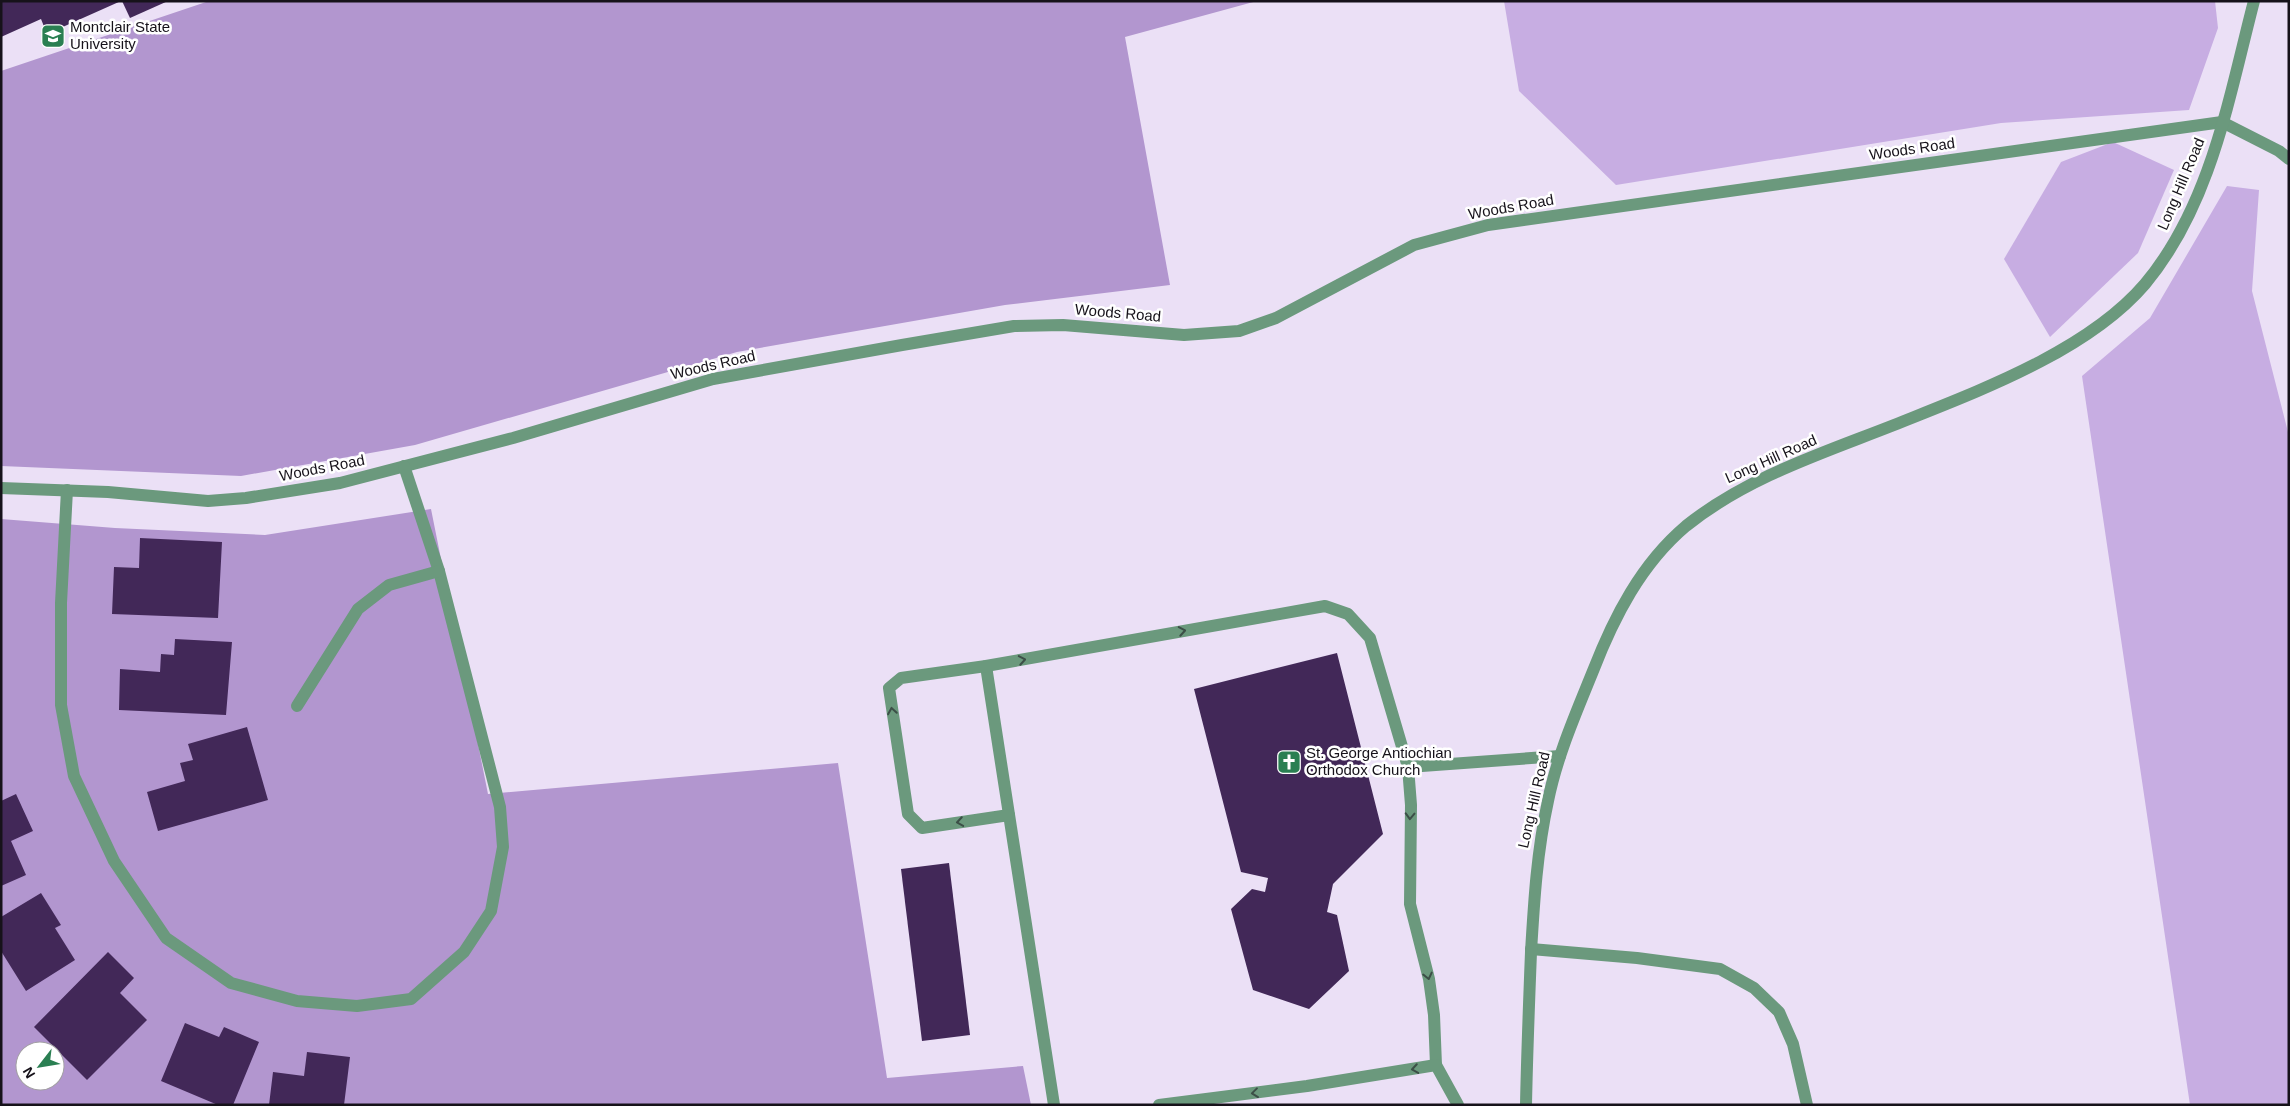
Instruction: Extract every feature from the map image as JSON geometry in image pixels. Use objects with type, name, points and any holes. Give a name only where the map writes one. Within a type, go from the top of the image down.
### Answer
[{"type":"street","name":"Long Hill Road","points":[[1526,1105],[1536,872],[1548,800],[1560,756],[1608,630],[1628,595],[1656,557],[1684,528],[1726,496],[1772,474],[1986,388],[2050,356],[2108,319],[2145,284],[2179,235],[2212,157],[2254,1]]},
{"type":"street","points":[[2222,122],[2279,151],[2289,159]]},
{"type":"street","name":"Woods Road","points":[[1,488],[67,490],[208,501],[246,498],[340,483],[513,438],[713,380],[1014,326],[1063,325],[1184,335],[1239,331],[1276,318],[1414,245],[1488,225],[2222,122]]},
{"type":"street","points":[[67,490],[61,604],[61,706],[74,776],[114,861],[166,938],[231,983],[296,1001],[356,1006],[410,999],[464,952],[492,911],[503,848],[500,807],[439,571],[404,466]]},
{"type":"street","points":[[297,706],[358,609],[389,585],[439,571]]},
{"type":"street","points":[[1008,815],[922,828],[908,814],[889,688],[900,678],[986,666],[1325,606],[1348,614],[1370,638],[1408,767],[1411,805],[1410,904],[1429,979],[1434,1015],[1436,1065],[1458,1105]]},
{"type":"street","points":[[986,666],[1054,1105]]},
{"type":"street","points":[[1408,767],[1560,756]]},
{"type":"street","points":[[1532,949],[1637,958],[1720,969],[1754,988],[1779,1012],[1793,1044],[1807,1105]]},
{"type":"street","points":[[1158,1105],[1307,1086],[1436,1065]]},
{"type":"shaded area","points":[[209,1],[1257,1],[1125,37],[1170,285],[1005,305],[737,352],[415,445],[241,476],[1,466],[1,71]]},
{"type":"shaded area","points":[[1504,1],[2215,1],[2218,28],[2189,110],[2001,123],[1616,185],[1519,91]]},
{"type":"shaded area","points":[[2113,142],[2174,170],[2138,253],[2050,337],[2004,259],[2061,162]]},
{"type":"shaded area","points":[[2227,186],[2259,190],[2252,291],[2289,436],[2289,1105],[2190,1105],[2082,376],[2150,318]]},
{"type":"shaded area","points":[[431,509],[488,794],[838,763],[887,1078],[1023,1066],[1031,1105],[1,1105],[1,519],[115,528],[265,535]]},
{"type":"building","points":[[1,1],[121,1],[47,34],[41,19],[1,37]]},
{"type":"building","points":[[122,1],[168,1],[130,18]]},
{"type":"building","points":[[140,538],[222,542],[218,618],[112,614],[114,567],[139,568]]},
{"type":"building","points":[[175,639],[232,642],[226,715],[119,710],[120,669],[160,672],[161,654],[174,655]]},
{"type":"building","name":"St. George Antiochian Orthodox Church","points":[[1337,653],[1383,834],[1333,884],[1327,912],[1337,915],[1349,971],[1309,1009],[1253,990],[1231,909],[1252,889],[1265,892],[1268,878],[1241,872],[1194,689]]},
{"type":"building","points":[[247,727],[268,800],[158,831],[147,792],[185,781],[180,763],[193,760],[188,744]]},
{"type":"building","points":[[16,794],[33,831],[11,841],[26,875],[1,886],[1,801]]},
{"type":"building","points":[[949,863],[970,1035],[922,1041],[901,869]]},
{"type":"building","points":[[41,893],[61,925],[55,928],[75,960],[26,991],[1,951],[1,917]]},
{"type":"building","points":[[108,952],[134,978],[120,993],[147,1020],[87,1080],[65,1058],[65,1041],[48,1041],[34,1027]]},
{"type":"building","points":[[185,1023],[219,1037],[224,1027],[259,1042],[233,1105],[218,1105],[161,1081]]},
{"type":"building","points":[[307,1052],[350,1057],[344,1105],[269,1105],[273,1072],[304,1076]]},
{"type":"place","name":"Montclair State University","points":[[53,36]]},
{"type":"place","name":"St. George Antiochian Orthodox Church","points":[[1289,762]]}]
